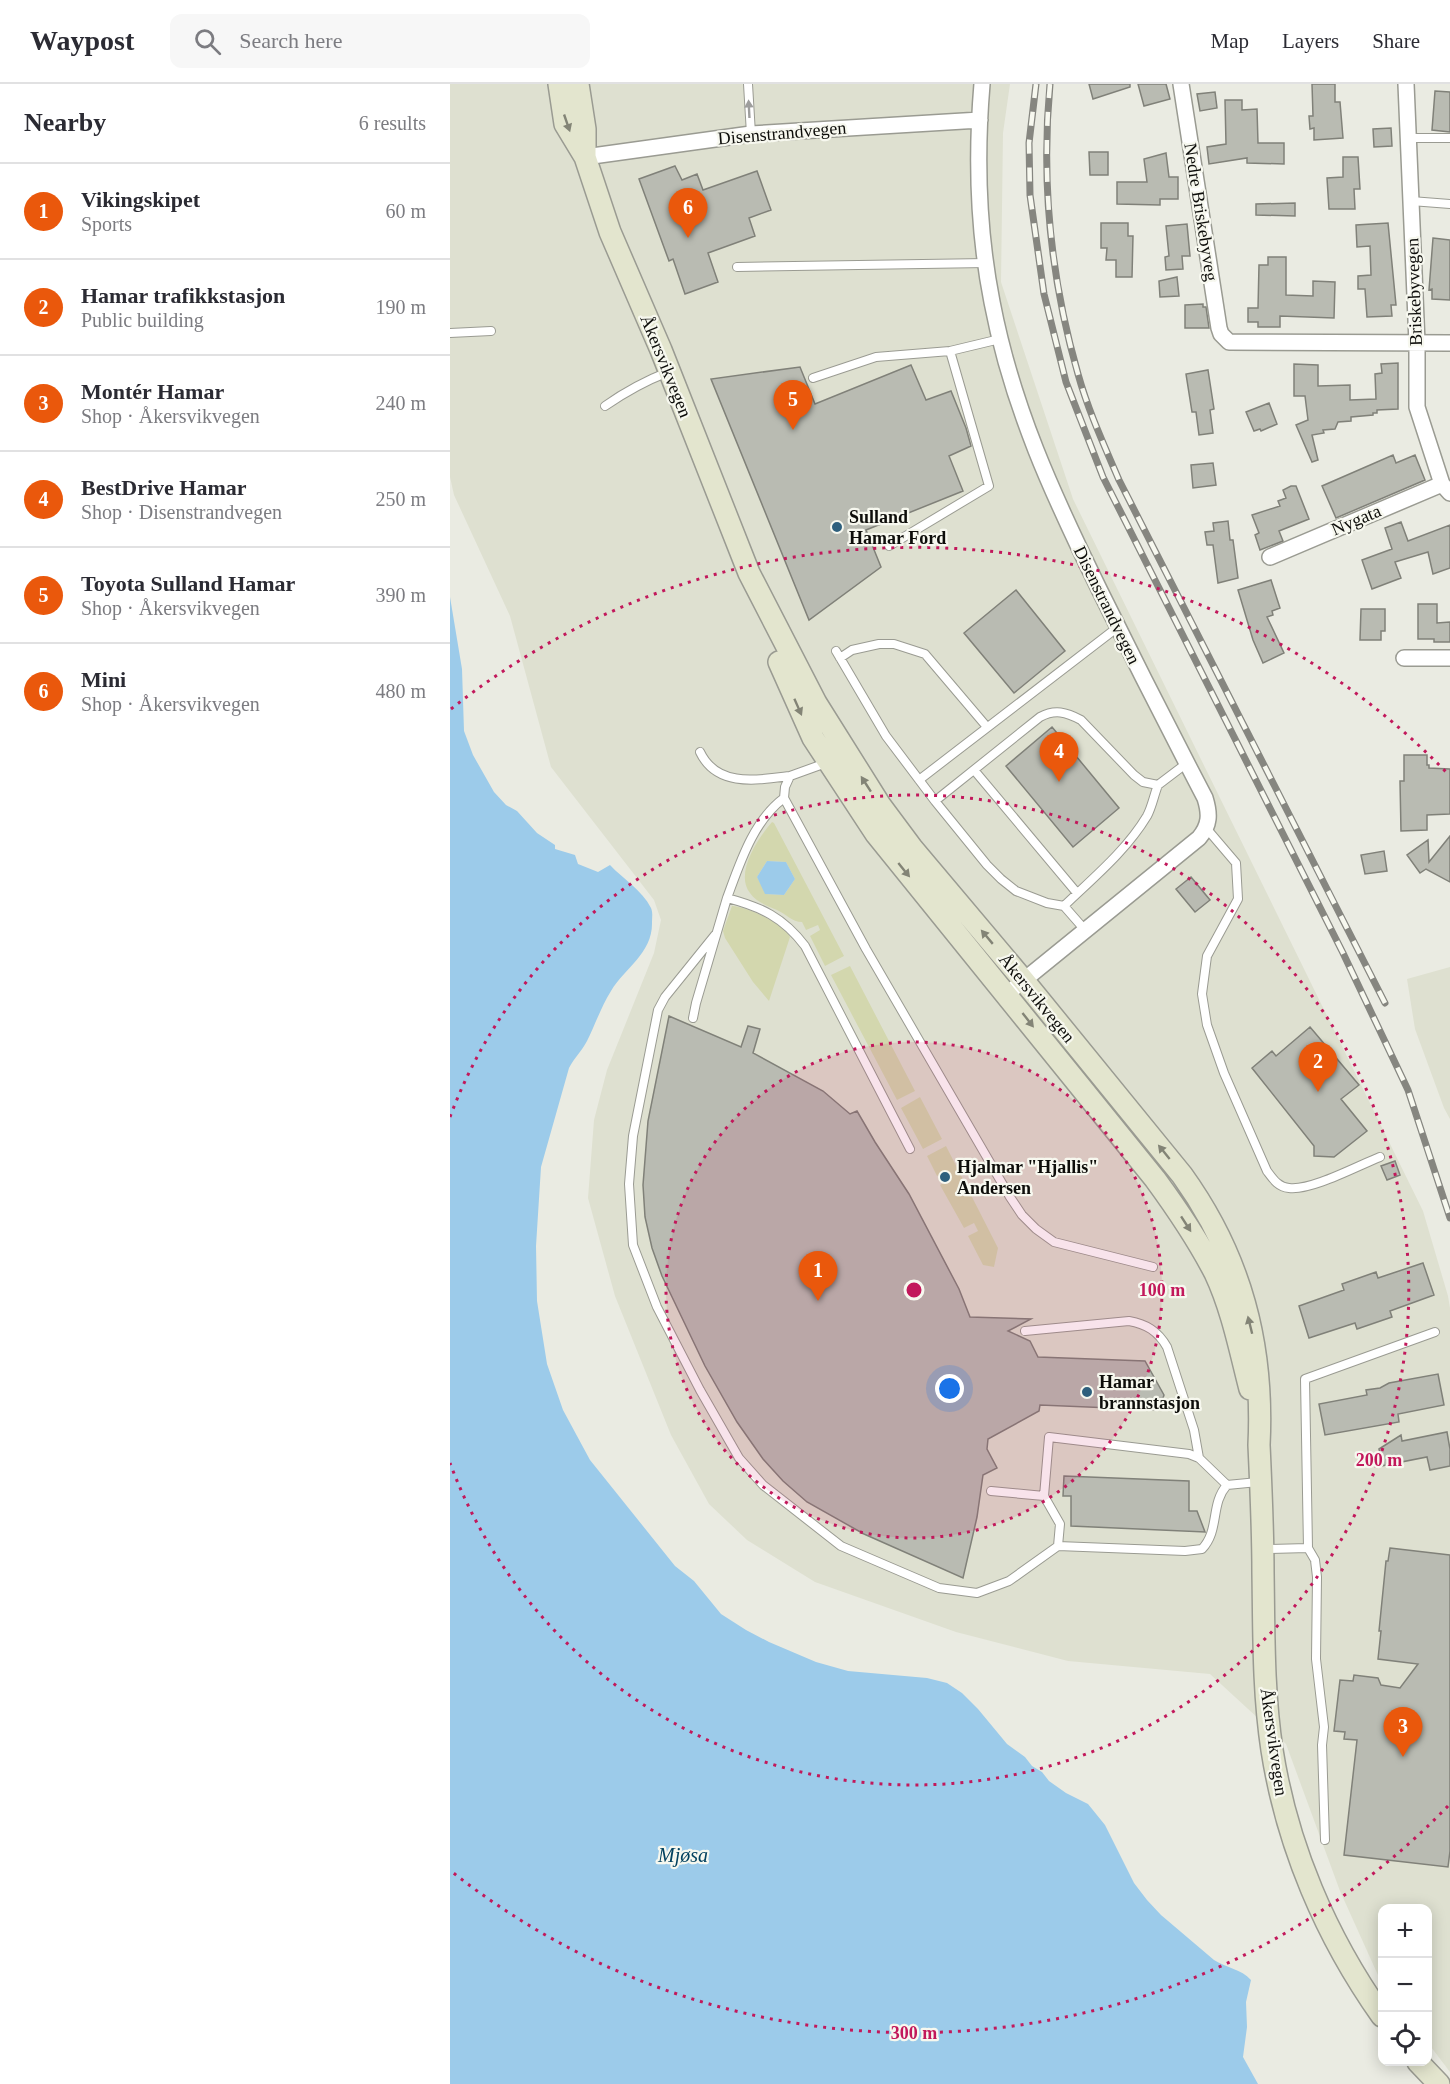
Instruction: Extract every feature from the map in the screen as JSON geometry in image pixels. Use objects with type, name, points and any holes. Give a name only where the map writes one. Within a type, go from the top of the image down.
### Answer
[{"type":"street","name":"Åkersvikvegen","points":[[559,84],[565,124],[585,158],[610,232],[670,372],[749,573],[777,658],[809,729],[880,805],[912,848],[1182,1175],[1210,1218],[1236,1278],[1254,1337],[1260,1385],[1259,1445],[1264,1648],[1272,1749],[1286,1814],[1299,1858],[1315,1899],[1352,1971],[1380,2012]]},
{"type":"street","name":"Åkersvikvegen","points":[[578,84],[585,129],[585,158]]},
{"type":"street","name":"Disenstrandvegen","points":[[982,84],[980,170],[987,263],[1000,339],[1015,392],[1033,446],[1059,507],[1209,808],[1207,829]]},
{"type":"street","name":"Nedre Briskebyveg","points":[[1181,84],[1219,328],[1224,339],[1229,342],[1417,343]]},
{"type":"street","name":"Briskebyvegen","points":[[1406,84],[1417,343],[1416,407],[1446,488]]},
{"type":"street","name":"Disenstrandvegen","points":[[585,158],[751,134],[980,120]]},
{"type":"street","points":[[1417,343],[1450,343]]},
{"type":"street","name":"Nygata","points":[[1270,557],[1446,488]]},
{"type":"street","points":[[1404,658],[1450,658]]},
{"type":"street","name":"Åkersvikvegen","points":[[837,757],[876,834],[1155,1179],[1190,1230],[1225,1298],[1251,1394],[1259,1445]]},
{"type":"street","points":[[1007,994],[1199,838],[1207,829]]},
{"type":"street","points":[[1423,2066],[1439,2084]]},
{"type":"lane","points":[[748,84],[751,134]]},
{"type":"lane","points":[[1408,138],[1450,138]]},
{"type":"lane","points":[[1411,201],[1450,204]]},
{"type":"lane","points":[[737,267],[987,263]]},
{"type":"lane","points":[[450,333],[491,331]]},
{"type":"lane","points":[[813,378],[876,357],[951,351],[1000,339]]},
{"type":"lane","points":[[889,546],[989,486],[951,351]]},
{"type":"lane","points":[[605,406],[622,393],[649,379],[670,372]]},
{"type":"lane","points":[[919,780],[1118,627]]},
{"type":"lane","points":[[987,727],[925,654],[894,644],[879,644],[838,655],[886,736],[935,801],[1001,879],[1016,891],[1031,898],[1064,906],[1085,930]]},
{"type":"lane","points":[[935,801],[1040,717],[1049,712],[1059,711],[1081,720],[1143,782],[1158,785]]},
{"type":"lane","points":[[699,752],[705,763],[717,773],[747,781],[790,776],[837,757]]},
{"type":"lane","points":[[1064,906],[1122,849],[1148,814],[1158,785],[1187,763]]},
{"type":"lane","points":[[974,770],[1077,893]]},
{"type":"lane","points":[[790,776],[785,787],[784,798],[866,949],[1022,1215],[1054,1242],[1154,1267]]},
{"type":"lane","points":[[693,1018],[727,898],[762,822],[773,806],[784,798]]},
{"type":"lane","points":[[1207,829],[1236,863],[1238,900],[1207,956],[1202,994],[1207,1025],[1224,1073],[1267,1171],[1281,1186],[1306,1187],[1380,1157]]},
{"type":"lane","points":[[727,898],[760,909],[792,928],[804,946],[910,1149]]},
{"type":"lane","points":[[715,935],[665,997],[658,1010],[633,1136],[629,1184],[633,1245],[657,1307],[700,1390],[740,1458],[763,1485],[841,1546],[939,1588],[977,1593],[1009,1581],[1058,1546],[1185,1551],[1202,1549],[1214,1530],[1217,1499],[1227,1485]]},
{"type":"lane","points":[[1025,1332],[1129,1322],[1142,1323],[1152,1329],[1167,1347],[1194,1430],[1199,1458]]},
{"type":"lane","points":[[1325,1840],[1322,1763],[1324,1727],[1316,1659],[1317,1577],[1315,1560],[1308,1548],[1305,1379],[1435,1332]]},
{"type":"lane","points":[[1058,1546],[1060,1524],[1044,1496],[1049,1437],[1167,1450],[1199,1458],[1227,1485],[1261,1482]]},
{"type":"lane","points":[[991,1491],[1044,1496]]},
{"type":"lane","points":[[1263,1549],[1308,1548]]},
{"type":"shaded area","points":[[450,84],[1010,84],[1003,133],[1001,282],[1073,499],[1423,1211],[1448,1296],[1450,1308],[1450,2072],[1432,2048],[1432,1904],[1378,1904],[1378,1975],[1340,1891],[1286,1744],[1210,1674],[1068,1661],[956,1632],[815,1582],[747,1540],[709,1504],[671,1435],[615,1296],[588,1198],[594,1120],[607,1070],[654,953],[661,920],[654,900],[551,767],[510,616],[454,495],[450,477]]},
{"type":"shaded area","points":[[1450,967],[1450,1119],[1415,1029],[1407,979]]},
{"type":"green space","points":[[772,822],[774,823],[844,956],[825,966],[810,936],[820,930],[818,925],[806,930],[802,922],[755,899],[746,885],[745,876],[750,856]],"holes":[[[767,861],[786,862],[795,879],[784,895],[766,894],[757,877]]]},
{"type":"green space","points":[[732,906],[764,917],[780,926],[790,937],[769,1001],[753,982],[725,938],[723,931]]},
{"type":"green space","points":[[850,966],[915,1091],[897,1100],[831,975]]},
{"type":"green space","points":[[920,1097],[942,1139],[923,1149],[901,1108]]},
{"type":"green space","points":[[946,1146],[998,1248],[994,1267],[983,1265],[968,1236],[978,1231],[974,1223],[964,1228],[940,1185],[951,1178],[947,1171],[937,1176],[927,1156]]},
{"type":"water","name":"Mjøsa","points":[[450,597],[462,669],[464,731],[473,755],[494,792],[506,805],[517,811],[537,833],[555,845],[555,849],[575,855],[578,864],[598,872],[610,865],[643,896],[652,912],[648,943],[611,991],[587,1041],[569,1068],[541,1167],[536,1246],[537,1301],[547,1364],[563,1410],[590,1460],[675,1566],[694,1581],[721,1614],[769,1642],[816,1662],[848,1671],[927,1678],[947,1683],[962,1693],[1007,1744],[1025,1757],[1049,1781],[1088,1804],[1105,1825],[1134,1883],[1147,1900],[1161,1915],[1214,1960],[1243,1973],[1251,1980],[1246,2002],[1247,2027],[1243,2057],[1258,2084],[450,2084]]},
{"type":"water","points":[[767,861],[786,862],[795,879],[784,895],[765,894],[757,877]]},
{"type":"building","points":[[1089,84],[1130,84],[1130,87],[1093,99]]},
{"type":"building","points":[[1138,84],[1166,84],[1170,99],[1144,106]]},
{"type":"building","points":[[1312,84],[1335,84],[1335,102],[1340,102],[1343,138],[1314,140],[1314,128],[1310,129],[1309,116],[1313,116]]},
{"type":"building","points":[[1435,91],[1450,92],[1450,132],[1432,130]]},
{"type":"building","points":[[1215,92],[1217,108],[1200,111],[1197,94]]},
{"type":"building","points":[[1225,100],[1242,100],[1242,110],[1257,109],[1258,143],[1284,143],[1284,164],[1247,163],[1247,158],[1209,164],[1207,147],[1226,144]]},
{"type":"building","points":[[1391,128],[1392,146],[1374,147],[1373,129]]},
{"type":"building","points":[[1089,152],[1108,152],[1108,175],[1090,175]]},
{"type":"building","points":[[1166,153],[1169,177],[1178,177],[1178,199],[1160,199],[1160,205],[1117,204],[1117,182],[1147,182],[1144,159]]},
{"type":"building","points":[[1343,157],[1358,157],[1360,189],[1354,189],[1355,209],[1329,209],[1327,178],[1343,177]]},
{"type":"building","points":[[675,166],[682,180],[697,174],[703,190],[757,171],[771,210],[749,218],[755,236],[708,253],[718,282],[685,294],[673,259],[669,261],[639,179]]},
{"type":"building","points":[[1295,203],[1295,216],[1256,215],[1256,204]]},
{"type":"building","points":[[1101,223],[1128,223],[1128,236],[1133,236],[1132,277],[1116,277],[1116,260],[1106,260],[1107,248],[1101,248]]},
{"type":"building","points":[[1388,223],[1396,305],[1391,305],[1392,316],[1367,317],[1365,289],[1358,289],[1358,276],[1371,275],[1370,246],[1357,247],[1356,225]]},
{"type":"building","points":[[1187,224],[1190,256],[1182,256],[1183,269],[1166,270],[1165,257],[1169,256],[1166,226]]},
{"type":"building","points":[[1433,238],[1450,240],[1450,300],[1432,299],[1432,289],[1429,290]]},
{"type":"building","points":[[1268,257],[1286,257],[1286,295],[1313,296],[1313,281],[1335,282],[1334,318],[1280,316],[1280,327],[1258,327],[1258,322],[1248,322],[1248,308],[1258,308],[1259,265],[1268,265]]},
{"type":"building","points":[[1177,277],[1179,296],[1160,297],[1159,281]]},
{"type":"building","points":[[1203,304],[1203,307],[1206,307],[1209,328],[1185,328],[1185,305]]},
{"type":"building","points":[[1398,363],[1398,409],[1377,410],[1377,413],[1373,415],[1351,417],[1351,421],[1338,422],[1335,429],[1323,430],[1324,433],[1312,435],[1318,460],[1312,462],[1296,425],[1308,420],[1305,396],[1294,396],[1294,364],[1318,365],[1318,386],[1350,385],[1350,400],[1376,399],[1375,374],[1382,373],[1381,364]]},
{"type":"building","points":[[911,365],[926,400],[951,391],[971,446],[949,456],[963,491],[866,530],[881,567],[809,620],[711,379],[800,367],[815,404]]},
{"type":"building","points":[[1208,370],[1214,409],[1210,410],[1213,433],[1199,435],[1196,412],[1192,412],[1186,374]]},
{"type":"building","points":[[1269,403],[1277,424],[1261,431],[1260,429],[1254,431],[1246,412]]},
{"type":"building","points":[[1393,455],[1396,463],[1415,455],[1425,480],[1336,518],[1322,486]]},
{"type":"building","points":[[1213,463],[1216,485],[1193,488],[1191,465]]},
{"type":"building","points":[[1296,486],[1309,519],[1279,531],[1283,541],[1260,550],[1255,535],[1259,533],[1252,515],[1280,506],[1278,501],[1286,498],[1283,490]]},
{"type":"building","points":[[1228,521],[1238,578],[1218,583],[1213,545],[1207,545],[1205,532],[1214,531],[1213,523]]},
{"type":"building","points":[[1401,522],[1408,541],[1450,525],[1450,568],[1433,574],[1428,552],[1395,562],[1401,578],[1372,589],[1362,560],[1392,549],[1385,528]]},
{"type":"building","points":[[1271,580],[1280,608],[1272,611],[1273,615],[1267,617],[1284,653],[1263,663],[1253,640],[1238,590]]},
{"type":"building","points":[[1016,590],[1065,651],[1014,693],[964,633]]},
{"type":"building","points":[[1418,604],[1437,604],[1437,623],[1450,622],[1450,642],[1418,639]]},
{"type":"building","points":[[1361,609],[1385,609],[1385,631],[1381,631],[1381,640],[1360,640]]},
{"type":"building","points":[[1052,727],[1119,808],[1073,847],[1006,766]]},
{"type":"building","points":[[1404,755],[1427,755],[1429,768],[1450,769],[1450,814],[1427,815],[1427,830],[1401,831],[1400,781],[1404,781]]},
{"type":"building","points":[[1450,836],[1450,882],[1426,869],[1420,873],[1407,855],[1428,840],[1429,862]]},
{"type":"building","points":[[1384,851],[1387,871],[1365,874],[1361,855]]},
{"type":"building","points":[[1191,877],[1210,900],[1195,912],[1176,889]]},
{"type":"building","points":[[669,1016],[741,1047],[748,1026],[760,1029],[753,1053],[823,1091],[850,1114],[857,1111],[909,1194],[959,1289],[970,1317],[1031,1319],[1008,1331],[1030,1341],[1038,1357],[1145,1361],[1164,1395],[1159,1410],[1040,1405],[1039,1411],[988,1439],[987,1449],[997,1468],[983,1475],[977,1517],[963,1578],[864,1534],[807,1502],[763,1459],[737,1422],[705,1366],[662,1276],[652,1248],[645,1217],[643,1185],[648,1121]]},
{"type":"building","points":[[1310,1027],[1359,1085],[1341,1099],[1367,1131],[1334,1157],[1314,1156],[1314,1146],[1252,1068],[1272,1051],[1276,1056]]},
{"type":"building","points":[[1395,1161],[1400,1175],[1387,1180],[1381,1166]]},
{"type":"building","points":[[1423,1263],[1434,1295],[1390,1311],[1392,1317],[1357,1329],[1355,1323],[1309,1338],[1299,1306],[1344,1290],[1342,1284],[1376,1272],[1378,1278]]},
{"type":"building","points":[[1438,1374],[1444,1405],[1398,1414],[1399,1422],[1325,1435],[1319,1404],[1367,1395],[1366,1390],[1380,1388],[1389,1383]]},
{"type":"building","points":[[1447,1432],[1450,1466],[1430,1470],[1427,1457],[1381,1466],[1379,1449],[1401,1435],[1402,1441]]},
{"type":"building","points":[[1064,1476],[1189,1481],[1189,1511],[1197,1511],[1205,1532],[1071,1526],[1071,1496],[1063,1496]]},
{"type":"building","points":[[1390,1548],[1450,1555],[1450,1851],[1448,1867],[1344,1855],[1357,1740],[1344,1739],[1345,1732],[1334,1731],[1340,1680],[1353,1681],[1354,1675],[1378,1678],[1381,1685],[1400,1688],[1418,1664],[1378,1659],[1386,1561],[1388,1561]]},
{"type":"railway","points":[[1036,84],[1029,143],[1030,195],[1044,294],[1066,382],[1103,477],[1343,953],[1408,1090],[1450,1218]]},
{"type":"railway","points":[[1050,84],[1047,157],[1050,230],[1061,303],[1087,401],[1119,480],[1385,1003]]},
{"type":"place","name":"Mini","points":[[688,238]]},
{"type":"place","name":"Toyota Sulland Hamar","points":[[793,430]]},
{"type":"place","name":"Sulland Hamar Ford","points":[[837,527]]},
{"type":"place","name":"BestDrive Hamar","points":[[1059,782]]},
{"type":"place","name":"Hamar trafikkstasjon","points":[[1318,1092]]},
{"type":"place","name":"Hjalmar \"Hjallis\" Andersen","points":[[945,1177]]},
{"type":"place","name":"Vikingskipet","points":[[818,1301]]},
{"type":"place","name":"Hamar brannstasjon","points":[[1087,1392]]},
{"type":"place","name":"Montér Hamar","points":[[1403,1757]]}]
